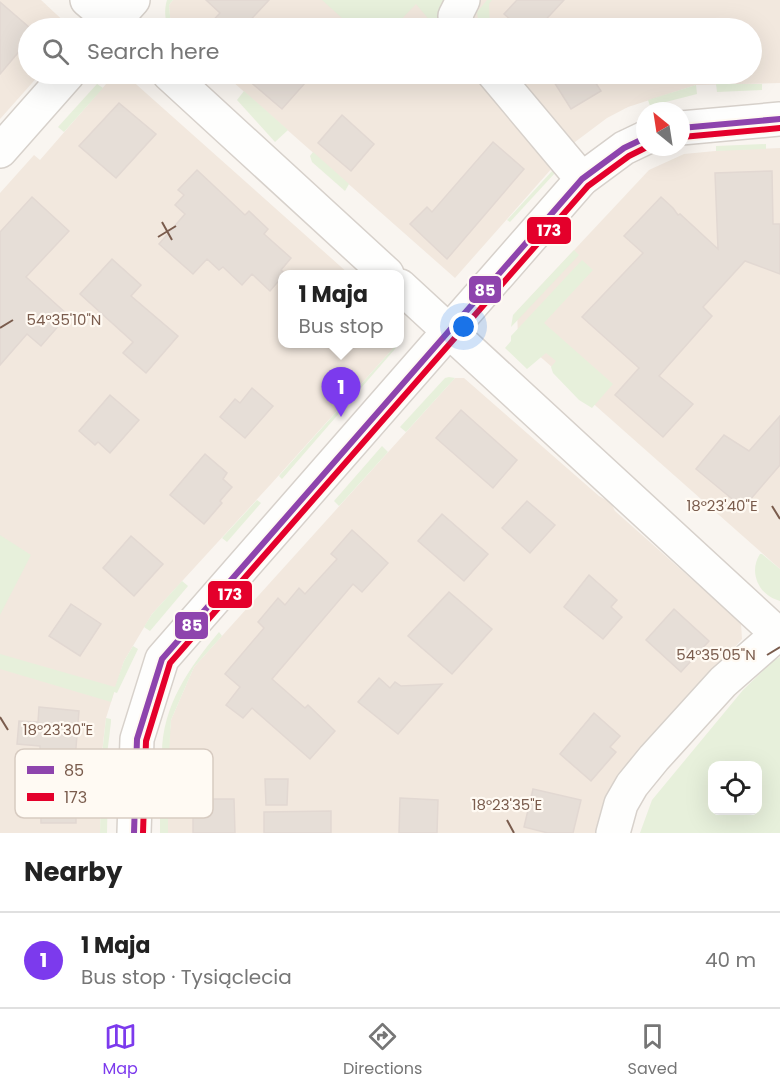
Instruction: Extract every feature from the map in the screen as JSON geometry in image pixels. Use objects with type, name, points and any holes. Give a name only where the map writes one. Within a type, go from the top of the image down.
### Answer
[{"type":"street","points":[[87,0],[115,18]]},
{"type":"street","points":[[456,18],[463,0]]},
{"type":"street","points":[[0,151],[59,84]]},
{"type":"street","points":[[180,84],[383,270]]},
{"type":"street","points":[[502,84],[582,179]]},
{"type":"street","points":[[690,127],[780,119]]},
{"type":"street","points":[[136,749],[136,739],[162,659],[582,179],[624,148],[636,142]]},
{"type":"street","points":[[404,290],[779,634],[723,682],[654,758],[632,785],[621,804],[613,833]]},
{"type":"street","points":[[134,818],[134,833]]},
{"type":"shaded area","points":[[0,0],[41,0],[60,18],[18,18],[18,84],[31,84],[0,119]]},
{"type":"shaded area","points":[[173,0],[780,0],[780,83],[762,83],[762,18],[170,18],[169,5]]},
{"type":"shaded area","points":[[106,84],[136,84],[345,270],[278,270],[278,348],[393,348],[152,614],[124,661],[106,718],[102,749],[15,749],[15,818],[100,818],[100,833],[0,833],[0,193],[34,155],[40,160]]},
{"type":"shaded area","points":[[235,84],[738,84],[696,85],[643,102],[636,102],[636,104],[607,118],[575,142],[455,278]]},
{"type":"shaded area","points":[[780,148],[780,569],[518,337],[517,311],[649,170],[680,156],[726,150]]},
{"type":"shaded area","points":[[455,378],[464,378],[599,496],[611,503],[615,511],[741,623],[742,639],[656,738],[600,833],[168,833],[168,818],[213,818],[213,749],[169,749],[171,720],[194,667]]},
{"type":"green space","points":[[167,0],[173,0],[169,5],[170,18],[166,18]]},
{"type":"green space","points":[[322,0],[444,0],[441,10],[445,18],[428,18],[416,4],[403,18],[342,18]]},
{"type":"green space","points":[[487,0],[492,0],[489,4],[490,18],[478,18],[477,12]]},
{"type":"green space","points":[[97,84],[103,88],[64,132],[58,127]]},
{"type":"green space","points":[[716,84],[762,84],[762,90],[717,92]]},
{"type":"green space","points":[[696,85],[697,94],[666,102],[649,102],[648,100]]},
{"type":"green space","points":[[244,91],[288,130],[275,142],[237,100]]},
{"type":"green space","points":[[766,144],[766,149],[716,151],[716,146]]},
{"type":"green space","points":[[313,152],[349,184],[345,191],[312,162],[310,156]]},
{"type":"green space","points":[[553,170],[555,173],[510,222],[507,220]]},
{"type":"green space","points":[[574,250],[579,255],[511,327],[513,315]]},
{"type":"green space","points":[[582,260],[593,270],[544,323],[613,384],[592,408],[579,400],[553,373],[551,367],[556,361],[546,353],[527,369],[505,348],[511,341],[511,336]]},
{"type":"green space","points":[[393,348],[396,348],[282,479],[279,476]]},
{"type":"green space","points":[[445,378],[455,378],[406,432],[400,427]]},
{"type":"green space","points":[[382,446],[388,452],[339,506],[334,501]]},
{"type":"green space","points":[[257,500],[261,503],[227,542],[222,538]]},
{"type":"green space","points":[[0,535],[31,555],[0,615]]},
{"type":"green space","points":[[760,554],[780,569],[780,601],[766,594],[758,582],[755,568]]},
{"type":"green space","points":[[182,581],[188,586],[150,631],[144,627],[152,614]]},
{"type":"green space","points":[[219,632],[222,636],[194,667],[171,720],[169,749],[162,749],[163,736],[172,704],[197,660]]},
{"type":"green space","points":[[133,646],[138,649],[117,693],[114,692],[111,702],[0,669],[0,654],[115,687],[124,661]]},
{"type":"green space","points":[[780,657],[780,833],[640,833],[652,800],[743,690]]},
{"type":"green space","points":[[106,718],[111,719],[111,722],[108,749],[103,749]]},
{"type":"green space","points":[[100,818],[107,818],[107,833],[100,833]]},
{"type":"green space","points":[[160,818],[168,818],[168,833],[160,833]]},
{"type":"building","points":[[206,0],[269,0],[252,18],[215,18],[220,13]]},
{"type":"building","points":[[517,0],[564,0],[547,18],[509,18],[504,14]]},
{"type":"building","points":[[0,2],[18,18],[18,53],[0,74]]},
{"type":"building","points":[[253,84],[304,84],[282,109]]},
{"type":"building","points":[[555,84],[596,84],[601,91],[571,109]]},
{"type":"building","points":[[119,103],[156,134],[116,178],[79,146]]},
{"type":"building","points":[[342,115],[374,144],[351,171],[318,143]]},
{"type":"building","points":[[493,142],[524,169],[447,259],[410,224],[427,207],[432,212]]},
{"type":"building","points":[[197,170],[245,215],[249,211],[268,229],[264,234],[291,258],[281,270],[278,270],[278,282],[270,291],[252,274],[242,285],[223,267],[219,270],[207,259],[193,274],[159,244],[185,214],[175,205],[184,195],[178,190]]},
{"type":"building","points":[[772,171],[773,224],[780,224],[780,274],[745,261],[703,307],[712,316],[659,376],[693,404],[663,437],[615,395],[639,368],[582,317],[643,253],[624,236],[661,197],[678,215],[680,214],[718,249],[715,173]]},
{"type":"building","points":[[32,197],[69,231],[26,277],[68,315],[41,346],[27,334],[0,365],[0,232]]},
{"type":"building","points":[[112,259],[141,285],[131,296],[178,336],[146,373],[123,353],[133,342],[80,294]]},
{"type":"building","points":[[252,388],[273,406],[245,438],[220,417],[235,399],[240,403]]},
{"type":"building","points":[[110,395],[139,420],[110,453],[98,442],[95,445],[79,431]]},
{"type":"building","points":[[461,410],[517,460],[493,488],[436,438]]},
{"type":"building","points":[[780,416],[780,465],[743,508],[696,469],[724,435],[749,451]]},
{"type":"building","points":[[205,454],[227,473],[223,479],[232,487],[204,524],[170,495]]},
{"type":"building","points":[[527,501],[555,525],[530,553],[502,528]]},
{"type":"building","points":[[442,514],[488,554],[464,581],[418,541]]},
{"type":"building","points":[[352,530],[388,563],[362,592],[353,584],[272,679],[305,708],[308,705],[335,731],[310,759],[252,708],[243,718],[226,705],[240,687],[225,674],[264,628],[258,622],[278,598],[285,605],[299,588],[305,594],[337,559],[331,554]]},
{"type":"building","points":[[131,536],[163,564],[134,596],[103,568]]},
{"type":"building","points":[[589,575],[617,600],[611,607],[622,617],[603,639],[564,607]]},
{"type":"building","points":[[449,592],[492,629],[452,674],[408,636]]},
{"type":"building","points":[[71,604],[101,624],[80,656],[49,636]]},
{"type":"building","points":[[674,609],[709,641],[681,672],[646,640]]},
{"type":"building","points":[[379,678],[390,688],[395,682],[401,686],[442,684],[398,734],[358,702]]},
{"type":"building","points":[[39,707],[79,711],[76,749],[40,749],[40,746],[17,744],[19,721],[38,722]]},
{"type":"building","points":[[594,713],[620,736],[610,747],[616,752],[591,781],[560,754]]},
{"type":"building","points":[[265,779],[288,779],[287,805],[266,805]]},
{"type":"building","points":[[533,789],[581,800],[573,833],[548,833],[524,827]]},
{"type":"building","points":[[400,798],[438,800],[437,833],[399,833]]},
{"type":"building","points":[[213,799],[234,799],[235,833],[193,833],[193,818],[213,818]]},
{"type":"building","points":[[331,811],[331,833],[264,833],[264,812]]},
{"type":"building","points":[[41,818],[76,818],[76,823],[41,823]]},
{"type":"transit line","name":"85","points":[[690,127],[780,119]]},
{"type":"transit line","name":"173","points":[[690,136],[780,128]]},
{"type":"transit line","name":"85","points":[[137,749],[137,739],[162,659],[582,179],[624,148],[636,142]]},
{"type":"transit line","name":"173","points":[[146,749],[146,741],[170,663],[588,186],[636,152]]},
{"type":"transit line","name":"85","points":[[134,818],[134,833]]},
{"type":"transit line","name":"173","points":[[143,818],[143,833]]},
{"type":"place","name":"1 Maja","points":[[341,417]]}]
